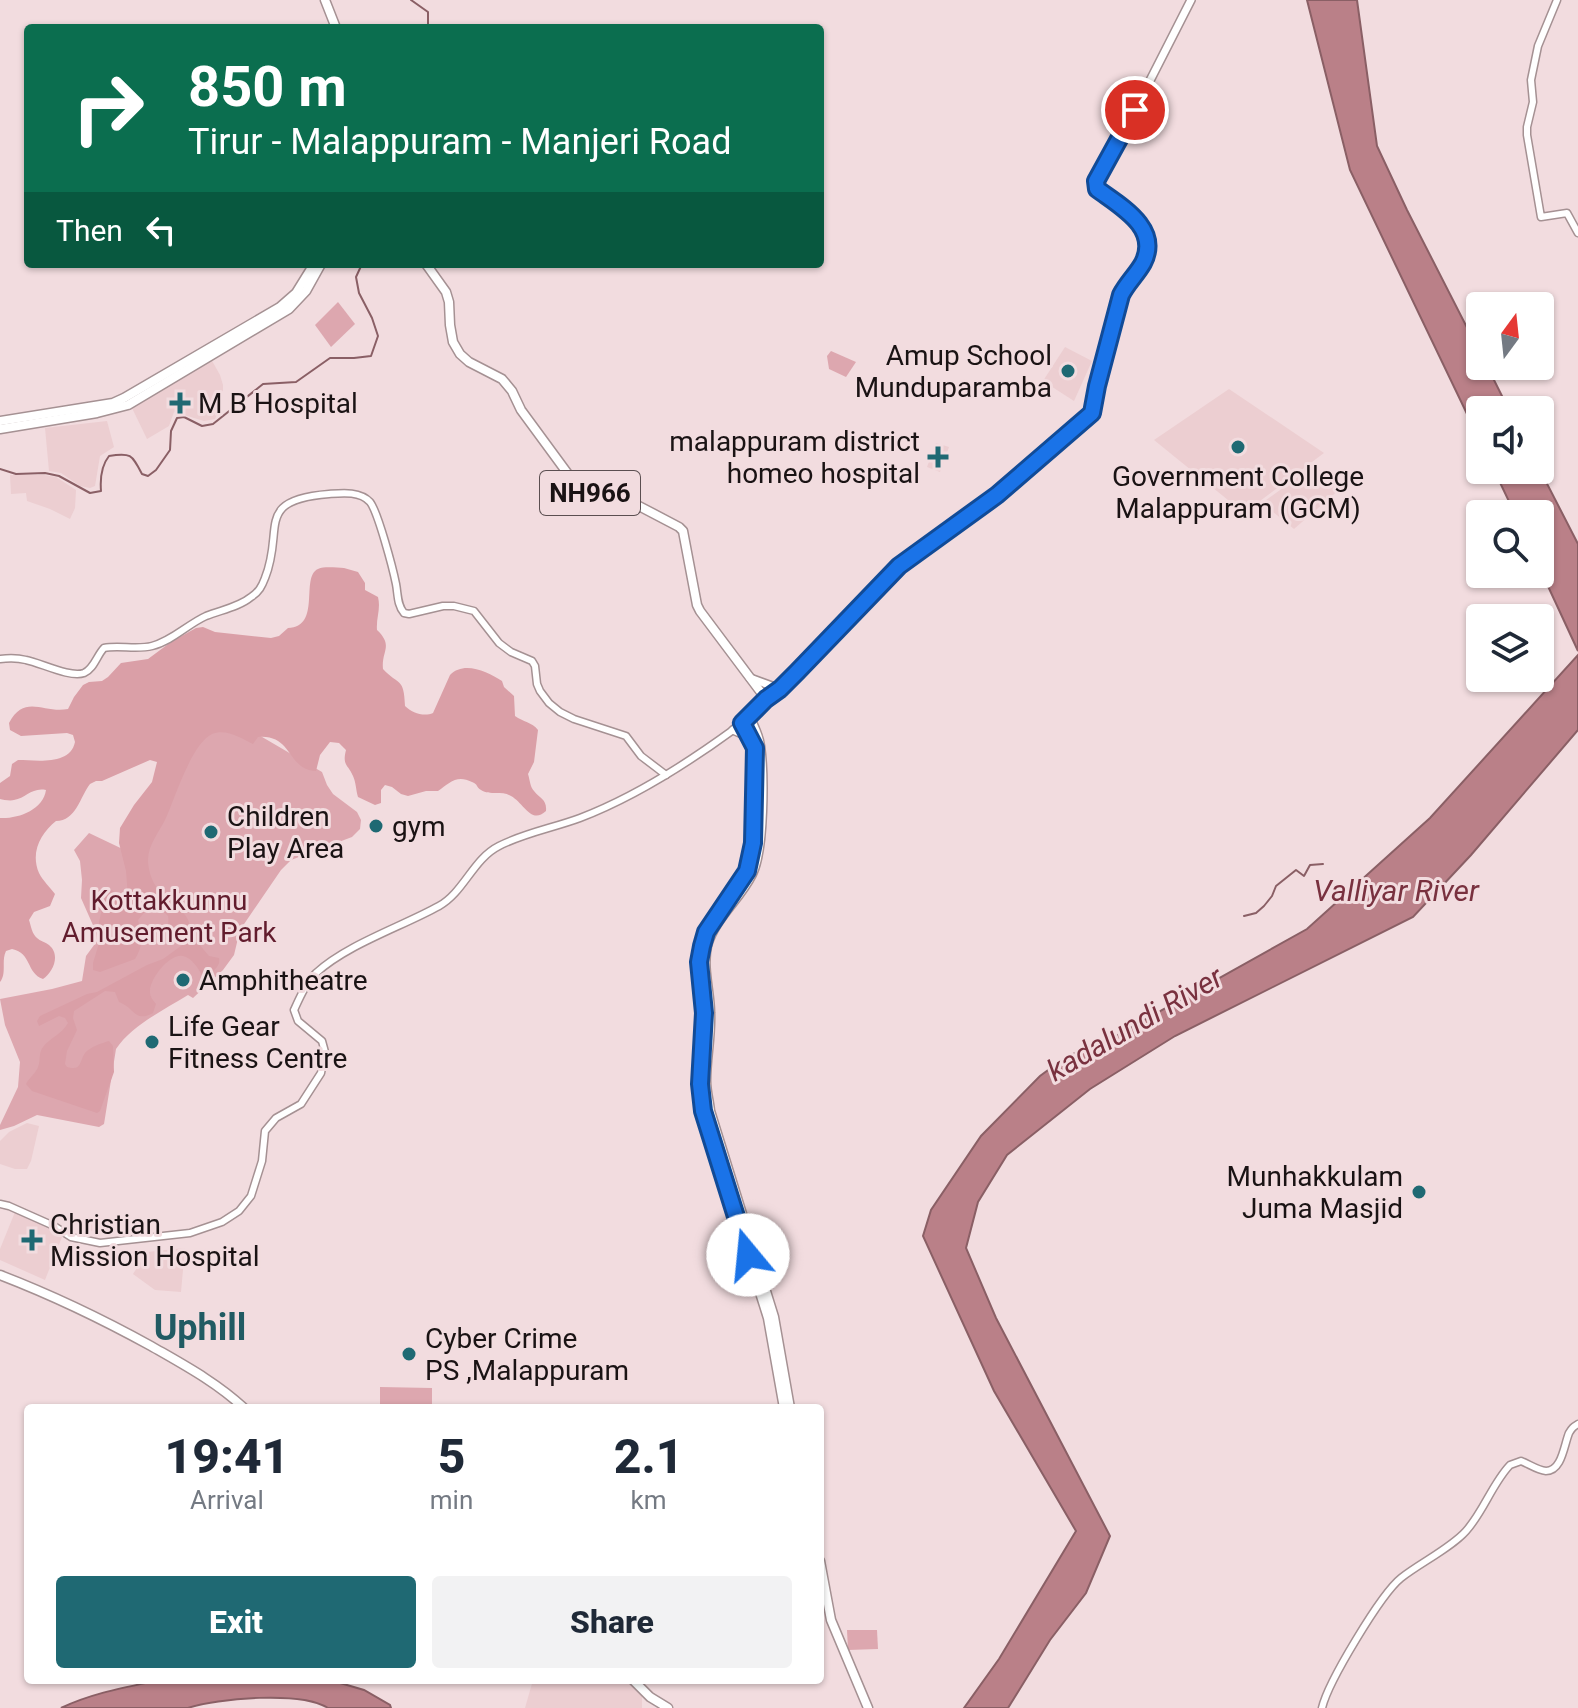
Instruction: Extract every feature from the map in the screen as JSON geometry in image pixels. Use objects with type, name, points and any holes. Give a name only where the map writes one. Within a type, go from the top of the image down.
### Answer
[{"type":"highway","points":[[325,0],[334,24]]},
{"type":"highway","points":[[0,421],[115,410],[128,405],[156,383],[280,307],[296,293],[312,268]]},
{"type":"highway","points":[[156,383],[289,309],[312,283],[319,268]]},
{"type":"highway","name":"NH966","points":[[429,268],[446,292],[453,342],[460,354],[502,379],[568,474],[588,492],[650,510],[683,531],[697,605],[766,699]]},
{"type":"highway","points":[[0,429],[64,415]]},
{"type":"highway","points":[[766,699],[746,721],[760,748],[761,831],[756,862],[752,874],[707,947],[710,1014],[706,1084],[710,1111],[774,1317],[789,1404]]},
{"type":"highway","points":[[756,739],[755,827],[751,860],[747,871],[706,932],[699,962],[704,1013],[700,1084],[703,1111],[768,1318],[783,1404]]},
{"type":"highway","points":[[0,1275],[83,1310],[142,1341],[202,1374],[239,1404]]},
{"type":"highway","points":[[824,1582],[831,1620],[865,1708]]},
{"type":"highway","points":[[824,1617],[865,1708]]},
{"type":"highway","points":[[637,1684],[668,1708]]},
{"type":"main road","points":[[766,699],[780,689],[899,566],[997,495],[1092,413],[1121,295],[1144,262],[1147,248],[1146,235],[1135,217],[1097,189],[1097,176],[1135,110],[1191,0]]},
{"type":"main road","points":[[1557,0],[1538,46],[1531,80],[1533,102],[1527,135],[1541,217],[1567,213],[1578,233]]},
{"type":"main road","points":[[0,659],[25,660],[77,674],[84,673],[92,666],[104,648],[158,644],[205,617],[247,601],[259,591],[271,559],[274,524],[283,507],[316,495],[355,494],[364,497],[375,511],[399,605],[404,613],[443,606],[474,611],[499,643],[532,661],[537,684],[549,703],[574,719],[628,738],[641,756],[666,775]]},
{"type":"main road","points":[[748,677],[780,689]]},
{"type":"main road","points":[[733,730],[756,739],[758,709]]},
{"type":"main road","points":[[0,1204],[54,1226],[71,1237],[100,1243],[190,1233],[222,1222],[239,1211],[251,1196],[262,1161],[265,1131],[276,1118],[301,1104],[321,1073],[325,1052],[322,1041],[298,1021],[294,1010],[316,973],[349,950],[442,904],[495,847],[579,818],[633,795],[746,721]]},
{"type":"main road","points":[[1322,1708],[1357,1639],[1398,1580],[1465,1533],[1510,1465],[1521,1461],[1539,1469],[1553,1469],[1569,1434],[1578,1424]]},
{"type":"shaded area","name":"Amup School Munduparamba","points":[[1065,347],[1092,361],[1074,401],[1043,381]]},
{"type":"shaded area","name":"M B Hospital","points":[[211,359],[223,385],[223,399],[215,419],[204,421],[174,412],[169,426],[147,439],[132,408]]},
{"type":"shaded area","name":"Government College Malappuram (GCM)","points":[[1229,389],[1324,453],[1244,513],[1154,440]]},
{"type":"shaded area","points":[[107,421],[114,447],[100,456],[95,486],[80,486],[61,473],[49,471],[45,428]]},
{"type":"shaded area","name":"malappuram district homeo hospital","points":[[936,443],[949,447],[940,472],[927,467]]},
{"type":"shaded area","points":[[1312,467],[1324,472],[1340,489],[1294,529],[1262,503]]},
{"type":"shaded area","points":[[10,475],[56,477],[76,490],[75,508],[70,519],[27,501],[26,493],[11,494]]},
{"type":"shaded area","points":[[27,1123],[39,1126],[27,1169],[0,1164],[0,1141],[9,1132]]},
{"type":"shaded area","name":"Christian Mission Hospital","points":[[15,1212],[64,1232],[45,1280],[0,1260],[0,1249]]},
{"type":"shaded area","points":[[91,1219],[117,1220],[117,1232],[84,1231],[84,1224],[91,1224]]},
{"type":"shaded area","points":[[185,1248],[181,1292],[155,1290],[133,1274],[147,1252]]},
{"type":"shaded area","points":[[532,1684],[630,1684],[642,1695],[642,1708],[525,1708]]},
{"type":"green space","points":[[338,302],[355,324],[331,347],[315,325]]},
{"type":"green space","points":[[831,351],[856,362],[846,377],[829,369],[827,356]]},
{"type":"green space","points":[[321,568],[344,568],[358,572],[365,583],[365,590],[378,597],[377,630],[386,645],[383,669],[402,686],[405,706],[422,714],[433,713],[450,675],[462,668],[483,671],[502,681],[514,696],[515,716],[538,730],[534,762],[528,774],[532,788],[544,802],[546,811],[536,816],[511,796],[485,792],[474,783],[462,779],[454,780],[438,791],[408,796],[385,785],[381,790],[381,803],[375,805],[358,797],[354,778],[345,762],[346,750],[339,743],[330,742],[320,755],[316,771],[300,765],[278,741],[258,737],[253,744],[228,733],[217,732],[197,749],[148,854],[154,882],[188,919],[187,931],[167,942],[163,941],[168,916],[158,906],[148,908],[138,920],[141,940],[135,959],[100,972],[93,970],[106,892],[112,890],[123,899],[127,900],[128,897],[119,843],[120,828],[152,782],[157,762],[150,760],[90,784],[73,813],[56,821],[46,831],[36,850],[37,865],[41,876],[55,894],[50,906],[34,912],[29,920],[35,936],[53,949],[54,963],[43,979],[18,951],[6,951],[0,982],[0,818],[29,812],[40,803],[46,790],[5,800],[0,799],[0,783],[10,776],[12,764],[18,760],[60,758],[72,750],[75,742],[73,735],[67,733],[21,736],[10,730],[9,723],[15,714],[28,707],[68,709],[83,685],[102,681],[121,663],[148,659],[196,628],[271,638],[279,636],[288,628],[298,626],[304,619],[313,574]]},
{"type":"green space","name":"Kottakkunnu Amusement Park","points":[[240,724],[322,772],[333,794],[357,812],[361,820],[360,829],[352,837],[291,860],[240,930],[234,955],[223,970],[193,998],[188,995],[159,1012],[123,1040],[116,1049],[104,1124],[99,1127],[37,1115],[0,1130],[18,1087],[20,1062],[5,1025],[0,999],[82,981],[86,956],[97,941],[81,898],[80,861],[74,850],[89,833],[131,853],[202,730]]},
{"type":"green space","points":[[188,941],[198,943],[209,956],[219,958],[219,964],[205,976],[183,956],[172,959],[157,974],[151,987],[156,1004],[153,1013],[139,1015],[119,1002],[115,992],[105,991],[74,1011],[77,1030],[67,1051],[67,1067],[78,1067],[85,1053],[96,1046],[109,1041],[113,1046],[114,1072],[100,1111],[97,1113],[32,1091],[26,1084],[37,1069],[41,1050],[68,1023],[59,1016],[39,1026],[37,1021],[40,1016],[163,959]]},
{"type":"green space","points":[[380,1387],[432,1388],[432,1404],[380,1404]]},
{"type":"green space","points":[[847,1630],[877,1630],[878,1649],[848,1650]]},
{"type":"water","points":[[1307,0],[1357,0],[1377,146],[1466,326],[1466,380],[1494,380],[1502,396],[1466,396],[1466,412],[1350,170]]},
{"type":"water","points":[[1501,484],[1547,484],[1578,544],[1578,651],[1549,588],[1554,588],[1554,500],[1508,500]]},
{"type":"water","name":"Valliyar River","points":[[1578,655],[1578,730],[1471,855],[1413,917],[1175,1036],[1090,1089],[1007,1155],[978,1202],[966,1248],[996,1318],[1110,1536],[1086,1593],[1050,1640],[1008,1708],[964,1708],[999,1659],[1076,1531],[994,1391],[923,1236],[931,1210],[981,1136],[1040,1076],[1066,1057],[1112,1038],[1307,929],[1430,818],[1544,692],[1554,692],[1554,681]]},
{"type":"water","points":[[141,1684],[344,1684],[364,1690],[391,1708],[328,1708],[299,1699],[259,1698],[218,1701],[188,1708],[61,1708]]},
{"type":"waterway","points":[[411,0],[428,12],[428,24]]},
{"type":"waterway","points":[[0,469],[16,474],[59,476],[90,493],[101,491],[102,472],[109,456],[130,456],[142,474],[148,476],[156,470],[170,450],[171,431],[177,418],[184,417],[202,426],[213,424],[263,384],[296,382],[330,358],[371,356],[378,336],[359,293],[356,277],[360,268]]},
{"type":"waterway","points":[[1244,916],[1256,913],[1264,906],[1276,886],[1296,870],[1304,876],[1310,865],[1323,864]]},
{"type":"place","name":"Amup School Munduparamba","points":[[1068,371]]},
{"type":"place","name":"M B Hospital","points":[[180,403]]},
{"type":"place","name":"Government College Malappuram (GCM)","points":[[1238,447]]},
{"type":"place","name":"malappuram district homeo hospital","points":[[938,457]]},
{"type":"place","name":"gym","points":[[376,826]]},
{"type":"place","name":"Children Play Area","points":[[211,832]]},
{"type":"place","name":"Amphitheatre","points":[[183,980]]},
{"type":"place","name":"Life Gear Fitness Centre","points":[[152,1042]]},
{"type":"place","name":"Munhakkulam Juma Masjid","points":[[1419,1192]]},
{"type":"place","name":"Christian Mission Hospital","points":[[32,1240]]},
{"type":"place","name":"Cyber Crime PS ,Malappuram","points":[[409,1354]]},
{"type":"district","name":"Uphill","points":[[200,1327]]},
{"type":"route","points":[[748,1255],[703,1111],[700,1084],[704,1013],[699,962],[702,946],[706,932],[747,871],[755,827],[755,748],[742,723],[821,648],[884,579],[997,495],[1092,413],[1121,295],[1144,262],[1147,248],[1146,235],[1135,217],[1097,189],[1096,181],[1135,110]]},
{"type":"water label","name":"kadalundi River","points":[[1135,1024]]}]
